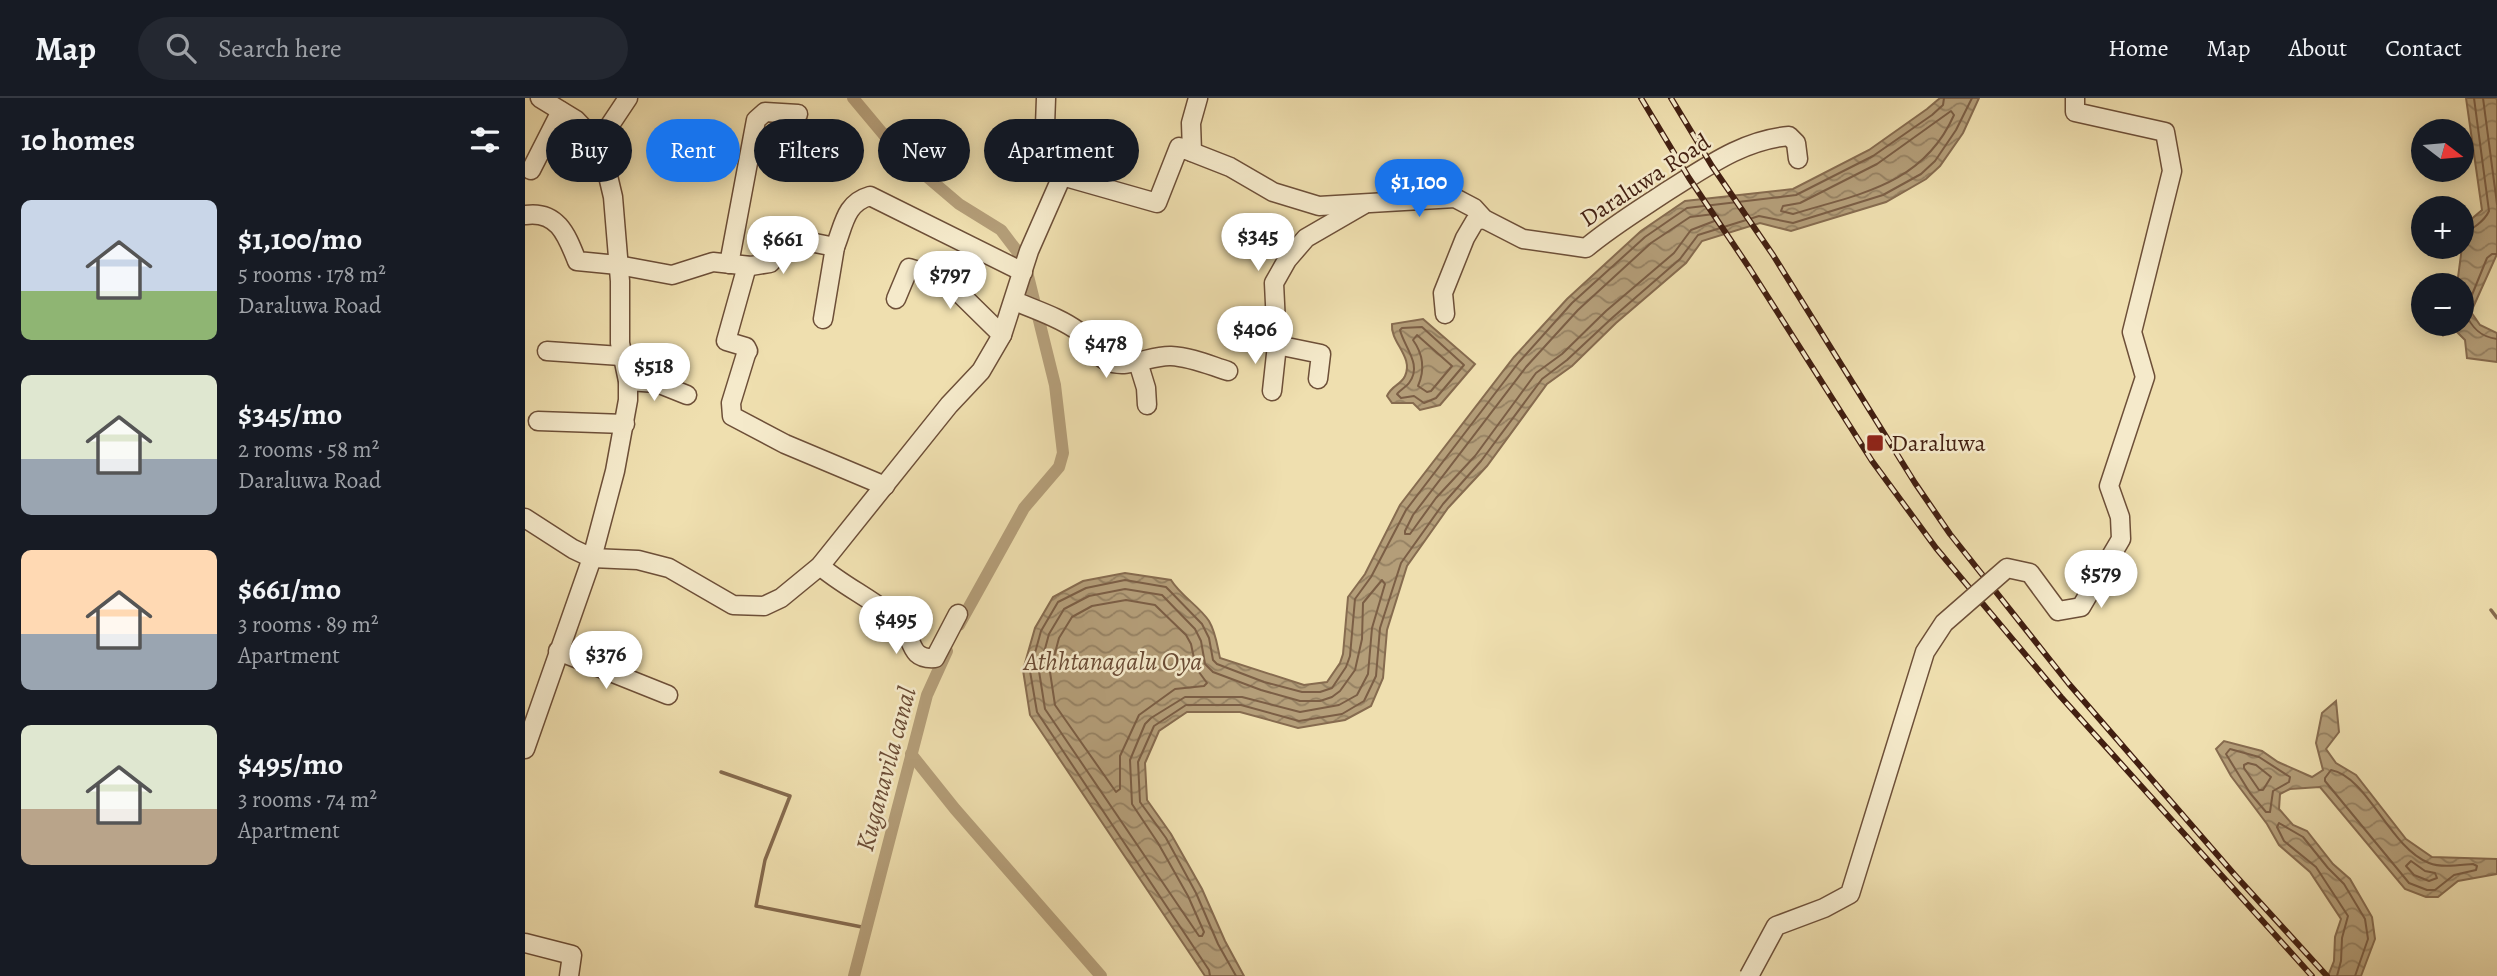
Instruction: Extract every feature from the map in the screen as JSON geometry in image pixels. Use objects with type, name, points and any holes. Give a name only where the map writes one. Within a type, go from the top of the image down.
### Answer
[{"type":"street","points":[[614,119],[628,98]]},
{"type":"street","points":[[1045,119],[1046,98]]},
{"type":"street","points":[[1083,182],[1157,203],[1179,147],[1192,152],[1191,123],[1198,98]]},
{"type":"street","points":[[1749,976],[1776,926],[1824,908],[1850,894],[1925,652],[1944,622],[2007,568],[2030,573],[2058,611],[2081,607],[2121,539],[2120,517],[2109,486],[2145,377],[2132,332],[2172,171],[2165,132],[2075,111],[2075,98]]},
{"type":"street","points":[[531,170],[554,104],[575,119]]},
{"type":"street","points":[[798,114],[765,112],[756,120],[726,341],[746,347],[748,351],[731,403],[732,416],[785,444],[885,486]]},
{"type":"street","name":"Daraluwa Road","points":[[1192,152],[1230,167],[1273,192],[1319,206],[1455,198],[1474,208],[1484,219],[1523,239],[1586,248],[1610,229],[1726,154],[1774,137],[1789,135],[1796,143],[1798,159]]},
{"type":"street","points":[[525,749],[592,558],[625,424],[628,381],[621,356],[618,265],[609,182]]},
{"type":"street","points":[[525,518],[564,544],[592,558],[638,560],[669,568],[733,604],[764,606],[781,598],[820,566],[949,405],[981,371],[1002,335],[1029,251],[1059,182]]},
{"type":"street","points":[[823,320],[835,247],[849,210],[858,200],[870,196],[1023,272]]},
{"type":"street","points":[[1272,391],[1277,345],[1274,283],[1287,260],[1306,238],[1366,203]]},
{"type":"street","points":[[525,215],[532,214],[557,222],[563,229],[577,261],[673,275],[713,262],[738,265],[770,263],[783,248],[800,240],[835,247]]},
{"type":"street","points":[[1445,314],[1443,293],[1465,238],[1475,221],[1484,219]]},
{"type":"street","points":[[896,299],[909,268],[920,270],[945,279],[1002,335]]},
{"type":"street","points":[[1014,301],[1052,316],[1080,332],[1087,344],[1107,361],[1138,362],[1168,355],[1192,359],[1228,371]]},
{"type":"street","points":[[1277,345],[1321,354],[1318,379]]},
{"type":"street","points":[[547,351],[621,356]]},
{"type":"street","points":[[1138,362],[1143,374],[1147,405]]},
{"type":"street","points":[[628,381],[657,383],[687,395]]},
{"type":"street","points":[[538,421],[625,424]]},
{"type":"street","points":[[820,566],[901,623],[916,654],[925,659],[935,658],[958,614]]},
{"type":"street","points":[[558,651],[669,695]]},
{"type":"street","points":[[525,943],[572,955],[569,976]]},
{"type":"water","name":"Athhtanagalu Oya","points":[[1940,98],[1979,98],[1963,133],[1940,166],[1926,179],[1886,202],[1791,231],[1760,223],[1702,241],[1686,263],[1616,323],[1572,366],[1547,384],[1487,466],[1448,508],[1407,566],[1387,630],[1383,678],[1371,706],[1345,720],[1298,728],[1240,712],[1187,712],[1159,731],[1145,763],[1147,800],[1171,834],[1202,889],[1244,976],[1205,976],[1030,715],[1023,670],[1035,628],[1053,597],[1083,581],[1125,573],[1171,580],[1209,621],[1220,658],[1304,685],[1327,682],[1343,654],[1348,597],[1365,574],[1400,505],[1514,357],[1567,299],[1641,231],[1685,201],[1793,189],[1869,150]]},
{"type":"water","points":[[2466,98],[2496,98],[2497,254],[2474,305],[2474,273],[2459,273],[2460,259],[2474,259],[2474,217],[2482,210],[2475,161],[2475,119],[2469,119]]},
{"type":"water","points":[[2474,316],[2480,325],[2497,333],[2497,362],[2467,358],[2465,340],[2461,336],[2474,336]]},
{"type":"water","points":[[1423,319],[1475,364],[1440,405],[1420,410],[1413,403],[1392,403],[1387,396],[1403,379],[1407,369],[1392,331],[1392,324]]},
{"type":"water","points":[[2336,701],[2339,732],[2326,749],[2336,763],[2356,775],[2406,839],[2432,857],[2497,859],[2497,874],[2458,881],[2438,897],[2426,897],[2405,889],[2320,787],[2290,789],[2280,794],[2279,809],[2293,825],[2307,831],[2333,864],[2350,879],[2372,917],[2375,939],[2361,976],[2328,976],[2334,961],[2335,937],[2341,919],[2310,872],[2279,845],[2267,824],[2231,776],[2216,749],[2224,741],[2262,751],[2278,762],[2312,777],[2323,770],[2316,743],[2322,713]]},
{"type":"waterway","name":"Kuganavila canal","points":[[853,98],[884,135],[919,170],[959,204],[1001,230],[1017,251],[1028,276],[1055,385],[1063,453],[1059,467],[1024,508],[959,625]]},
{"type":"waterway","points":[[2491,610],[2497,618]]},
{"type":"waterway","name":"Kuganavila canal","points":[[854,976],[927,695],[947,651]]},
{"type":"waterway","points":[[911,754],[955,809],[1101,976]]},
{"type":"waterway","points":[[721,772],[790,796],[765,860],[756,906],[867,928]]},
{"type":"railway","points":[[1641,98],[1689,178],[1872,461],[1936,548],[2061,697],[2312,976]]},
{"type":"railway","points":[[1671,98],[1712,166],[1773,255],[1915,483],[1950,534],[2069,684],[2234,874],[2327,976]]},
{"type":"place","name":"Daraluwa","points":[[1875,443]]}]
